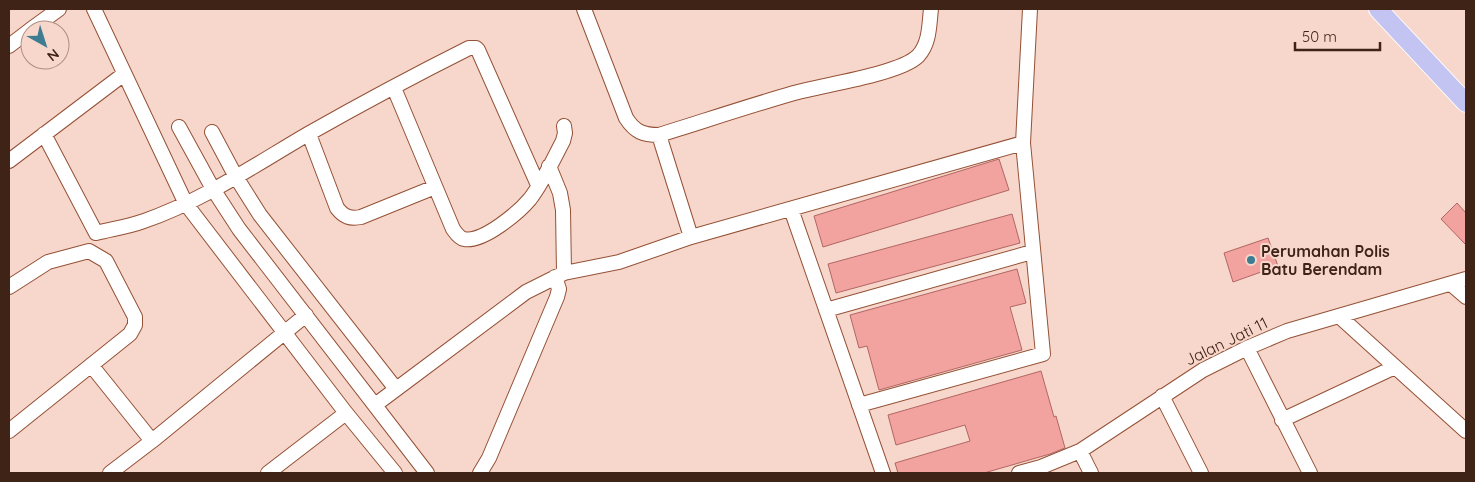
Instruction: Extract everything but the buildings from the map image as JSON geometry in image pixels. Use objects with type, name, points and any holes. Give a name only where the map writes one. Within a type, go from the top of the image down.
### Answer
[{"type":"main road","points":[[1378,9],[1466,103]]},
{"type":"street","points":[[44,20],[59,9]]},
{"type":"street","points":[[94,9],[186,204],[346,413],[395,473]]},
{"type":"street","points":[[584,9],[626,118],[638,132],[647,135],[659,135],[796,93],[898,67],[918,56],[924,46],[928,37],[931,9]]},
{"type":"street","points":[[859,405],[1043,354],[1023,143],[1030,9]]},
{"type":"street","points":[[9,46],[20,38]]},
{"type":"street","points":[[44,134],[96,233],[142,222],[186,204],[394,88],[469,48],[476,48],[538,185]]},
{"type":"street","points":[[9,161],[124,74]]},
{"type":"street","points":[[394,88],[453,229],[457,235],[464,239],[483,234],[502,224],[530,198],[563,141],[565,134],[564,126]]},
{"type":"street","points":[[179,127],[213,190],[238,229],[427,473]]},
{"type":"street","points":[[212,132],[236,177],[260,215],[396,390]]},
{"type":"street","points":[[309,134],[337,208],[348,217],[361,217],[435,187]]},
{"type":"street","points":[[659,135],[691,237]]},
{"type":"street","points":[[375,405],[520,296],[560,275],[619,262],[691,237],[1023,143]]},
{"type":"street","points":[[480,473],[489,458],[559,289],[562,210],[560,194],[549,166]]},
{"type":"street","points":[[791,209],[882,473]]},
{"type":"street","points":[[9,287],[48,262],[89,250],[106,261],[135,317],[135,325],[130,334],[9,431]]},
{"type":"street","points":[[826,310],[1032,252]]},
{"type":"street","name":"Jalan Jati 11","points":[[1019,473],[1041,467],[1080,451],[1203,370],[1247,348],[1287,331],[1466,279]]},
{"type":"street","points":[[1451,284],[1466,297]]},
{"type":"street","points":[[110,473],[306,315]]},
{"type":"street","points":[[1339,316],[1466,431]]},
{"type":"street","points":[[1247,348],[1310,473]]},
{"type":"street","points":[[91,365],[152,441]]},
{"type":"street","points":[[1282,420],[1395,367]]},
{"type":"street","points":[[1162,396],[1202,473]]},
{"type":"street","points":[[268,473],[346,413]]},
{"type":"street","points":[[1080,451],[1091,473]]},
{"type":"place","name":"Perumahan Polis Batu Berendam","points":[[1251,260]]}]
